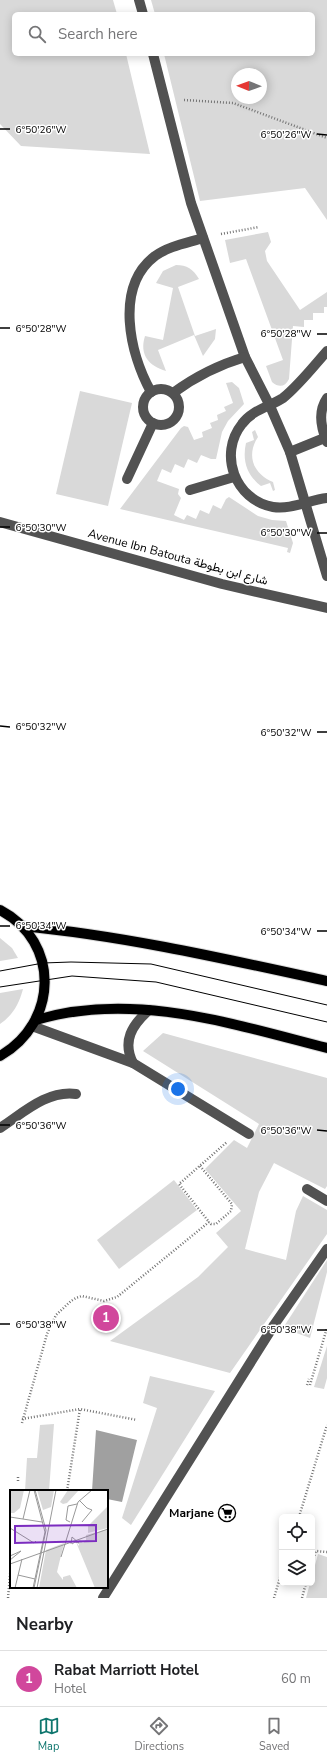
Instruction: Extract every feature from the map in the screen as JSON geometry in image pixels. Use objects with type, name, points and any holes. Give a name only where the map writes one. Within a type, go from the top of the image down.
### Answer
[{"type":"main road","points":[[0,910],[22,926],[31,937],[43,963],[45,994],[42,1007],[27,1034],[15,1046],[0,1056]]},
{"type":"main road","points":[[22,926],[89,933],[130,940],[327,981]]},
{"type":"main road","points":[[34,1023],[89,1010],[129,1008],[181,1013],[327,1048]]},
{"type":"street","points":[[139,0],[142,12]]},
{"type":"street","points":[[153,56],[191,203],[245,357],[270,406],[290,452],[327,576]]},
{"type":"street","points":[[152,392],[137,363],[130,333],[130,309],[134,286],[139,275],[154,257],[164,251],[203,238]]},
{"type":"street","points":[[327,352],[291,390],[270,406],[250,415],[242,423],[236,432],[230,454],[234,477],[246,493],[264,504],[284,508],[327,498]]},
{"type":"street","points":[[173,394],[204,372],[222,364],[245,357]]},
{"type":"street","points":[[159,389],[167,390],[173,394],[178,400],[179,407],[173,420],[167,424],[160,425],[153,423],[147,418],[144,411],[146,397],[159,389]]},
{"type":"street","points":[[290,452],[326,439],[321,415],[322,408],[327,398]]},
{"type":"street","points":[[127,479],[153,423]]},
{"type":"street","points":[[190,490],[234,477]]},
{"type":"street","name":"Avenue Ibn Batouta شارع ابن بطوطة","points":[[0,522],[222,584],[327,608]]},
{"type":"street","points":[[133,1063],[129,1054],[129,1037],[134,1026],[149,1010]]},
{"type":"street","points":[[34,1023],[133,1063],[249,1134]]},
{"type":"street","points":[[0,1128],[47,1098],[59,1094],[76,1094]]},
{"type":"street","points":[[307,1189],[327,1201]]},
{"type":"street","points":[[103,1598],[274,1325],[327,1249]]},
{"type":"path","points":[[164,99],[233,103],[327,138]]},
{"type":"path","points":[[203,238],[259,227]]},
{"type":"path","points":[[200,1166],[232,1204],[231,1211],[216,1224],[211,1224],[209,1222],[179,1184],[230,1139]]},
{"type":"path","points":[[22,1423],[47,1334],[56,1315],[71,1301],[82,1296],[104,1302],[117,1297],[209,1222]]},
{"type":"path","points":[[309,1379],[308,1385],[327,1328]]},
{"type":"path","points":[[22,1420],[80,1409],[137,1420]]},
{"type":"path","points":[[67,1490],[80,1409]]},
{"type":"path","points":[[300,1514],[327,1424]]},
{"type":"path","points":[[18,1476],[18,1481]]},
{"type":"path","points":[[315,1554],[316,1551],[327,1552]]},
{"type":"path","points":[[8,1598],[10,1575]]},
{"type":"path","points":[[274,1598],[279,1581]]},
{"type":"path","points":[[302,1598],[305,1586]]},
{"type":"shaded area","points":[[0,0],[113,0],[116,12],[12,12],[12,56],[126,56],[150,154],[21,146],[0,124]]},
{"type":"shaded area","points":[[151,0],[327,0],[327,220],[305,188],[200,201],[164,56],[315,56],[315,12],[154,12]]},
{"type":"shaded area","points":[[268,232],[271,242],[265,251],[267,261],[300,310],[327,292],[327,307],[324,307],[324,313],[313,313],[313,320],[304,320],[304,327],[293,326],[289,379],[286,384],[282,386],[272,382],[266,366],[283,360],[246,259],[230,263],[225,240]]},
{"type":"shaded area","points":[[176,265],[189,268],[199,279],[178,287],[195,336],[216,329],[215,339],[203,356],[194,335],[158,350],[166,371],[150,363],[143,349],[143,343],[145,336],[163,340],[173,288],[156,283],[163,271]]},
{"type":"shaded area","points":[[232,382],[239,388],[244,404],[228,421],[222,432],[216,459],[211,459],[201,455],[197,463],[188,459],[184,468],[175,464],[171,473],[162,469],[157,481],[179,489],[178,494],[181,498],[174,515],[184,520],[187,515],[196,519],[200,510],[209,514],[213,505],[221,509],[226,499],[229,497],[258,516],[272,520],[286,521],[293,543],[290,553],[287,552],[288,548],[120,509],[181,428],[184,426],[188,427],[194,440],[203,437],[202,432],[212,428],[210,423],[218,420],[217,415],[226,411],[224,407],[233,403],[226,383]]},
{"type":"shaded area","points":[[80,391],[132,403],[108,506],[56,494]]},
{"type":"shaded area","points":[[255,430],[258,437],[252,450],[252,457],[256,469],[266,479],[273,482],[275,490],[273,491],[270,483],[261,486],[256,482],[249,472],[245,462],[246,443],[254,440],[252,432]]},
{"type":"shaded area","points":[[0,938],[12,948],[18,958],[0,961]]},
{"type":"shaded area","points":[[23,989],[20,1000],[15,1009],[9,1017],[0,1024],[0,993]]},
{"type":"shaded area","points":[[163,1033],[327,1078],[327,1186],[325,1189],[274,1163],[259,1192],[245,1249],[286,1260],[296,1211],[303,1196],[327,1210],[327,1234],[230,1373],[110,1341],[198,1277],[228,1247],[216,1233],[241,1211],[205,1169],[234,1140],[247,1148],[259,1124],[143,1051]]},
{"type":"shaded area","points":[[174,1180],[197,1210],[119,1269],[97,1240]]},
{"type":"shaded area","points":[[327,1260],[327,1272],[310,1338],[283,1328]]},
{"type":"shaded area","points":[[327,1346],[327,1378],[324,1389],[314,1387]]},
{"type":"shaded area","points":[[150,1376],[215,1391],[131,1525],[122,1518],[157,1408],[143,1403]]},
{"type":"shaded area","points":[[54,1424],[49,1490],[25,1490],[27,1458],[37,1458],[40,1425]]},
{"type":"shaded area","points":[[96,1430],[137,1440],[122,1502],[108,1499],[108,1490],[92,1490]]},
{"type":"shaded area","points":[[318,1554],[327,1557],[327,1598],[306,1598],[309,1586],[315,1586],[315,1565]]},
{"type":"tram line","points":[[0,971],[43,963],[71,962],[151,964],[327,1005]]},
{"type":"tram line","points":[[0,987],[72,976],[156,982],[327,1022]]},
{"type":"place","name":"Rabat Marriott Hotel","points":[[106,1318]]},
{"type":"place","name":"Marjane","points":[[227,1513]]}]
